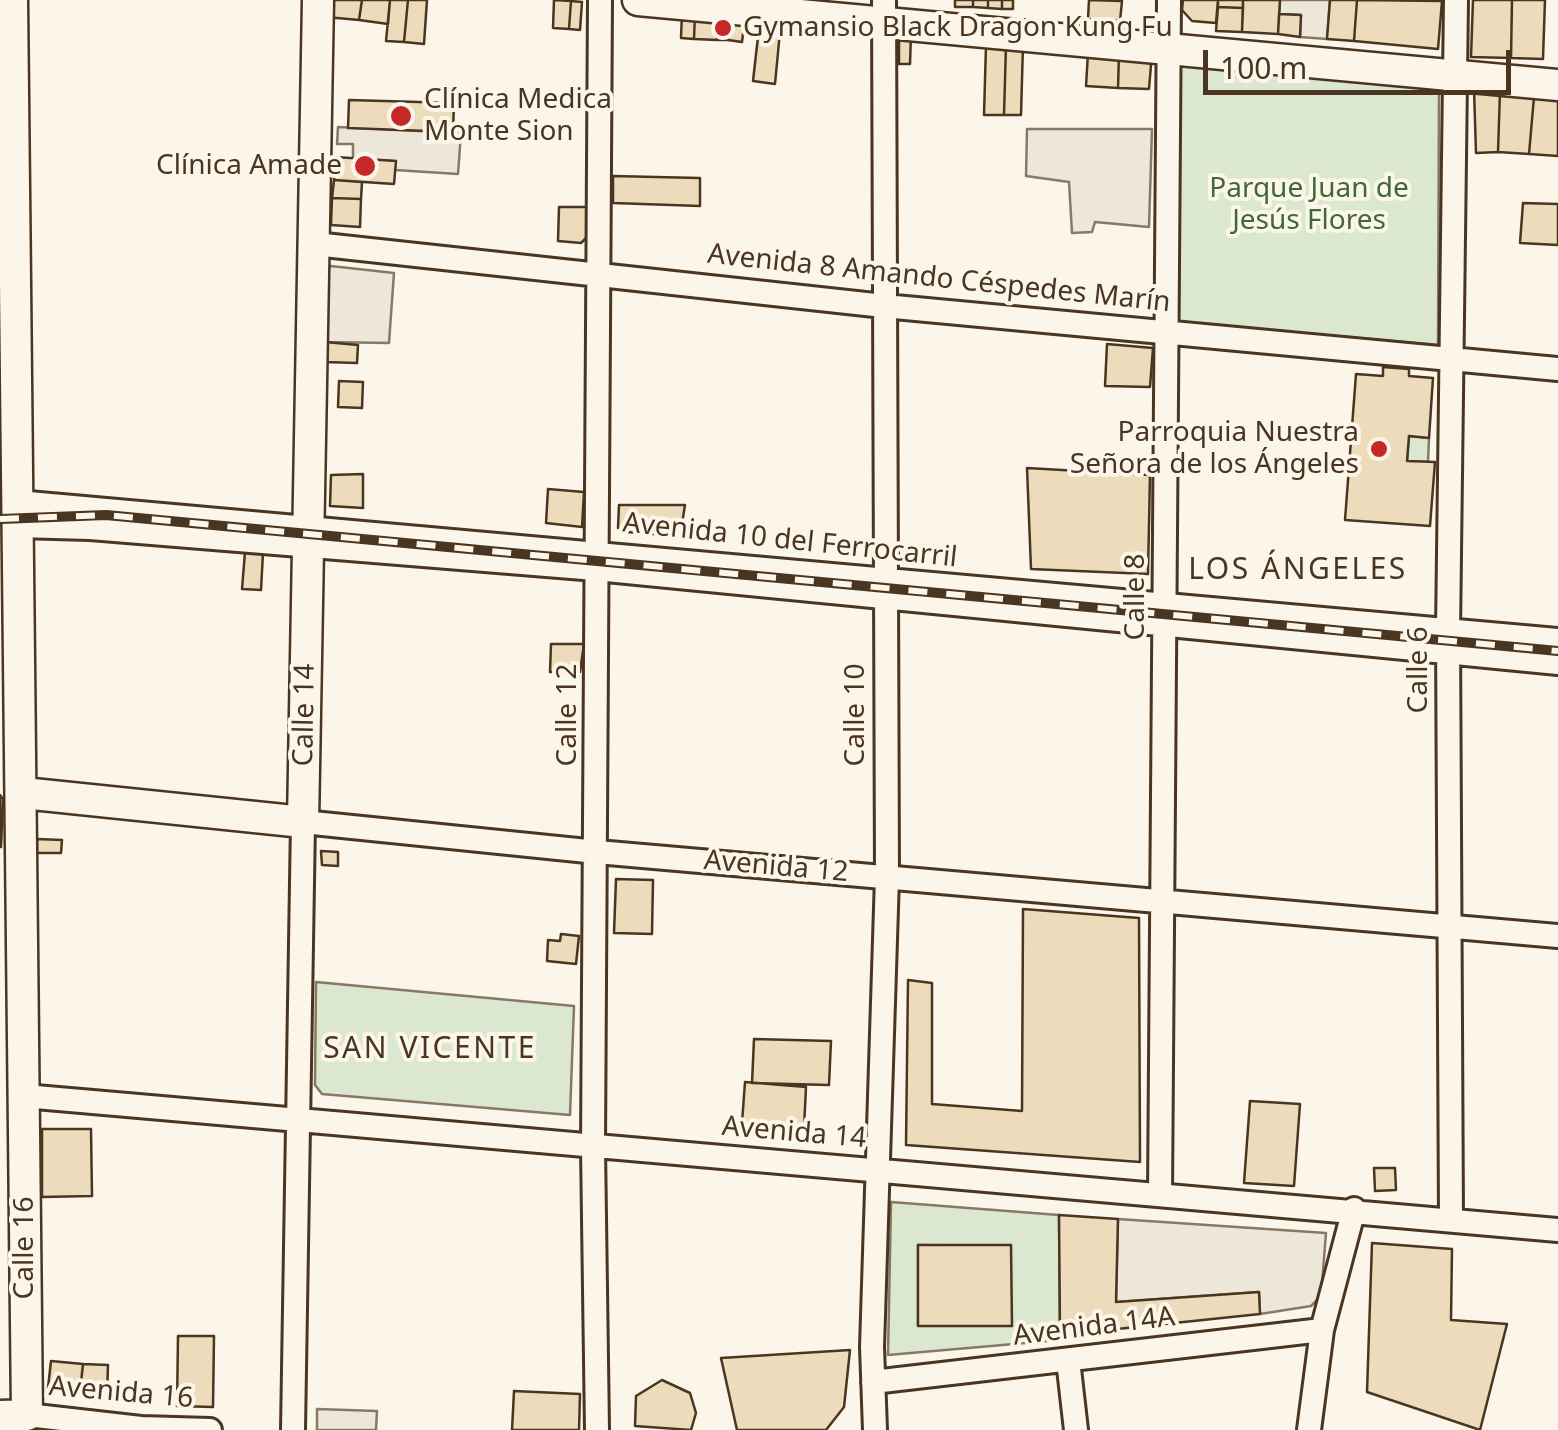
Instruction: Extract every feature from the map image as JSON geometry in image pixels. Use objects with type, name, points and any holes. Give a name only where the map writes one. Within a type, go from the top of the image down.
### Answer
[{"type":"main road","name":"Calle 16","points":[[12,0],[20,714],[11,786],[16,1086],[13,1416]]},
{"type":"main road","name":"Calle 14","points":[[303,822],[318,0]]},
{"type":"main road","points":[[638,0],[884,11],[1169,49],[1558,85]]},
{"type":"main road","points":[[0,744],[20,714]]},
{"type":"main road","name":"Avenida 12","points":[[11,786],[303,822]]},
{"type":"street","name":"Calle 12","points":[[597,1430],[593,1147],[600,0]]},
{"type":"street","name":"Calle 8","points":[[1160,1194],[1169,0]]},
{"type":"street","name":"Calle 6","points":[[1451,1219],[1449,642],[1456,0]]},
{"type":"street","name":"Calle 10","points":[[869,1426],[887,877],[884,11]]},
{"type":"street","name":"Avenida 8 Amando Céspedes Marín","points":[[315,244],[884,306],[1558,368]]},
{"type":"street","name":"Avenida 10 del Ferrocarril","points":[[17,514],[308,535],[1449,642],[1558,663]]},
{"type":"street","name":"Avenida 10 del Ferrocarril","points":[[1449,642],[1558,640]]},
{"type":"street","name":"Avenida 12","points":[[303,822],[597,852],[1558,936]]},
{"type":"street","name":"Calle 14","points":[[293,1430],[302,1121],[303,822]]},
{"type":"street","name":"Avenida 14","points":[[16,1086],[302,1121],[1354,1208],[1558,1230]]},
{"type":"street","points":[[1309,1430],[1322,1330],[1354,1208]]},
{"type":"street","name":"Avenida 14A","points":[[872,1382],[1322,1330]]},
{"type":"street","points":[[1068,1360],[1076,1430]]},
{"type":"street","name":"Avenida 16","points":[[13,1416],[142,1429],[210,1430]]},
{"type":"green space","name":"Parque Juan de Jesús Flores","points":[[1180,63],[1439,90],[1438,345],[1178,322]]},
{"type":"green space","points":[[1409,436],[1429,438],[1428,462],[1407,461]]},
{"type":"green space","points":[[316,982],[574,1006],[570,1115],[322,1094],[315,1085]]},
{"type":"green space","points":[[891,1202],[1059,1215],[1060,1340],[888,1355]],"holes":[[[918,1245],[1011,1246],[918,1325]]]},
{"type":"shaded area","points":[[1280,0],[1330,0],[1327,39],[1300,37],[1301,15],[1279,14]]},
{"type":"shaded area","points":[[338,127],[461,133],[458,174],[395,170],[395,161],[353,159],[353,144],[337,144]]},
{"type":"shaded area","points":[[1027,129],[1152,129],[1149,227],[1095,222],[1092,232],[1072,233],[1069,182],[1026,176]]},
{"type":"shaded area","points":[[331,266],[394,273],[389,343],[325,342],[325,271]]},
{"type":"shaded area","points":[[1118,1219],[1326,1233],[1321,1296],[1311,1306],[1260,1314],[1259,1292],[1116,1302]]},
{"type":"shaded area","points":[[317,1409],[377,1411],[376,1430],[317,1430]]},
{"type":"building","points":[[327,0],[362,0],[359,20],[326,17]]},
{"type":"building","points":[[362,0],[390,0],[388,24],[359,20]]},
{"type":"building","points":[[390,0],[408,0],[404,42],[386,41]]},
{"type":"building","points":[[408,0],[427,0],[424,44],[404,42]]},
{"type":"building","points":[[554,0],[571,1],[569,29],[553,28]]},
{"type":"building","points":[[955,0],[973,0],[973,7],[955,7]]},
{"type":"building","points":[[973,0],[988,0],[988,8],[973,7]]},
{"type":"building","points":[[988,0],[1002,0],[1002,9],[988,8]]},
{"type":"building","points":[[1002,0],[1013,0],[1013,9],[1002,9]]},
{"type":"building","points":[[1089,0],[1122,1],[1120,21],[1088,19]]},
{"type":"building","points":[[1183,0],[1218,0],[1216,23],[1192,21],[1182,10]]},
{"type":"building","points":[[1218,0],[1243,0],[1243,8],[1218,7]]},
{"type":"building","points":[[1243,0],[1280,0],[1278,34],[1242,32]]},
{"type":"building","points":[[1330,0],[1357,0],[1354,41],[1327,39]]},
{"type":"building","points":[[1357,0],[1442,1],[1438,49],[1354,41]]},
{"type":"building","points":[[1473,0],[1512,0],[1511,58],[1471,57]]},
{"type":"building","points":[[1512,0],[1545,0],[1543,59],[1511,58]]},
{"type":"building","points":[[571,1],[582,2],[580,30],[569,29]]},
{"type":"building","points":[[1218,7],[1243,8],[1242,32],[1216,31]]},
{"type":"building","points":[[682,12],[695,13],[694,39],[681,38]]},
{"type":"building","points":[[695,13],[719,14],[717,40],[694,39]]},
{"type":"building","name":"Gymansio Black Dragon Kung Fu","points":[[719,14],[730,16],[728,40],[717,40]]},
{"type":"building","points":[[1279,14],[1301,15],[1300,37],[1278,34]]},
{"type":"building","points":[[730,16],[745,18],[742,42],[728,40]]},
{"type":"building","points":[[745,18],[760,19],[759,33],[744,31]]},
{"type":"building","points":[[760,19],[781,21],[775,84],[753,81]]},
{"type":"building","points":[[911,34],[910,64],[899,64],[899,39]]},
{"type":"building","points":[[986,45],[1006,45],[1004,115],[984,115]]},
{"type":"building","points":[[1006,45],[1023,45],[1021,115],[1004,115]]},
{"type":"building","points":[[1088,53],[1119,54],[1118,88],[1086,86]]},
{"type":"building","points":[[1119,54],[1142,56],[1151,65],[1149,89],[1118,88]]},
{"type":"building","points":[[1474,89],[1500,91],[1498,152],[1476,153]]},
{"type":"building","points":[[1500,91],[1534,97],[1529,154],[1498,152]]},
{"type":"building","points":[[1534,97],[1558,97],[1558,156],[1529,154]]},
{"type":"building","name":"Clínica Medica Monte Sion","points":[[349,100],[454,103],[453,132],[348,128]]},
{"type":"building","name":"Clínica Amade","points":[[335,157],[396,161],[394,184],[334,180]]},
{"type":"building","points":[[613,176],[700,178],[700,206],[613,203]]},
{"type":"building","points":[[334,180],[362,182],[361,199],[332,198]]},
{"type":"building","points":[[332,198],[361,199],[360,227],[331,225]]},
{"type":"building","points":[[1523,203],[1558,204],[1558,245],[1520,243]]},
{"type":"building","points":[[559,207],[587,207],[587,237],[581,243],[558,241]]},
{"type":"building","points":[[325,342],[358,345],[357,363],[324,362]]},
{"type":"building","points":[[1107,344],[1153,348],[1150,387],[1105,386]]},
{"type":"building","name":"Parroquia Nuestra Señora de los Ángeles","points":[[1383,367],[1409,369],[1409,376],[1433,378],[1429,438],[1409,436],[1407,461],[1435,462],[1430,526],[1345,520],[1356,374],[1383,376]]},
{"type":"building","points":[[339,381],[363,382],[362,408],[338,407]]},
{"type":"building","points":[[1027,468],[1150,475],[1148,574],[1031,569]]},
{"type":"building","points":[[363,474],[363,508],[330,506],[331,475]]},
{"type":"building","points":[[548,489],[584,492],[582,527],[546,523]]},
{"type":"building","points":[[619,505],[685,505],[680,536],[618,528]]},
{"type":"building","points":[[245,552],[263,553],[261,590],[242,589]]},
{"type":"building","points":[[551,644],[584,644],[580,672],[550,672]]},
{"type":"building","points":[[0,795],[3,799],[1,847],[0,847]]},
{"type":"building","points":[[37,839],[62,840],[61,853],[37,853]]},
{"type":"building","points":[[321,851],[338,852],[338,866],[322,865]]},
{"type":"building","points":[[616,879],[653,880],[652,934],[614,933]]},
{"type":"building","points":[[1023,909],[1139,918],[1140,1162],[906,1145],[908,980],[932,983],[932,1104],[1022,1111]]},
{"type":"building","points":[[561,934],[579,936],[576,964],[547,961],[548,940],[560,941]]},
{"type":"building","points":[[754,1039],[831,1041],[829,1085],[752,1083]]},
{"type":"building","points":[[745,1082],[806,1087],[804,1128],[742,1123]]},
{"type":"building","points":[[1250,1101],[1300,1104],[1294,1186],[1244,1183]]},
{"type":"building","points":[[42,1129],[91,1129],[92,1196],[42,1197]]},
{"type":"building","points":[[1374,1168],[1395,1168],[1396,1190],[1375,1191]]},
{"type":"building","points":[[1059,1215],[1118,1219],[1116,1302],[1259,1292],[1260,1314],[1060,1335]]},
{"type":"building","points":[[1372,1243],[1452,1249],[1451,1320],[1507,1324],[1480,1430],[1367,1392]]},
{"type":"building","points":[[918,1245],[1011,1245],[1012,1326],[918,1326]]},
{"type":"building","points":[[178,1336],[214,1336],[213,1407],[177,1406]]},
{"type":"building","points":[[850,1350],[844,1407],[826,1430],[737,1430],[721,1358]]},
{"type":"building","points":[[51,1361],[83,1364],[80,1392],[48,1388]]},
{"type":"building","points":[[83,1364],[108,1365],[107,1394],[80,1392]]},
{"type":"building","points":[[662,1380],[690,1393],[696,1413],[691,1430],[635,1426],[636,1396]]},
{"type":"building","points":[[514,1391],[580,1394],[579,1430],[512,1430]]},
{"type":"railway","points":[[0,519],[106,515],[1558,651]]},
{"type":"place","name":"Gymansio Black Dragon Kung Fu","points":[[723,28]]},
{"type":"place","name":"Clínica Medica Monte Sion","points":[[401,116]]},
{"type":"place","name":"Clínica Amade","points":[[365,166]]},
{"type":"place","name":"Parroquia Nuestra Señora de los Ángeles","points":[[1379,449]]},
{"type":"district","name":"LOS ÁNGELES","points":[[1298,570]]},
{"type":"district","name":"SAN VICENTE","points":[[430,1049]]}]
